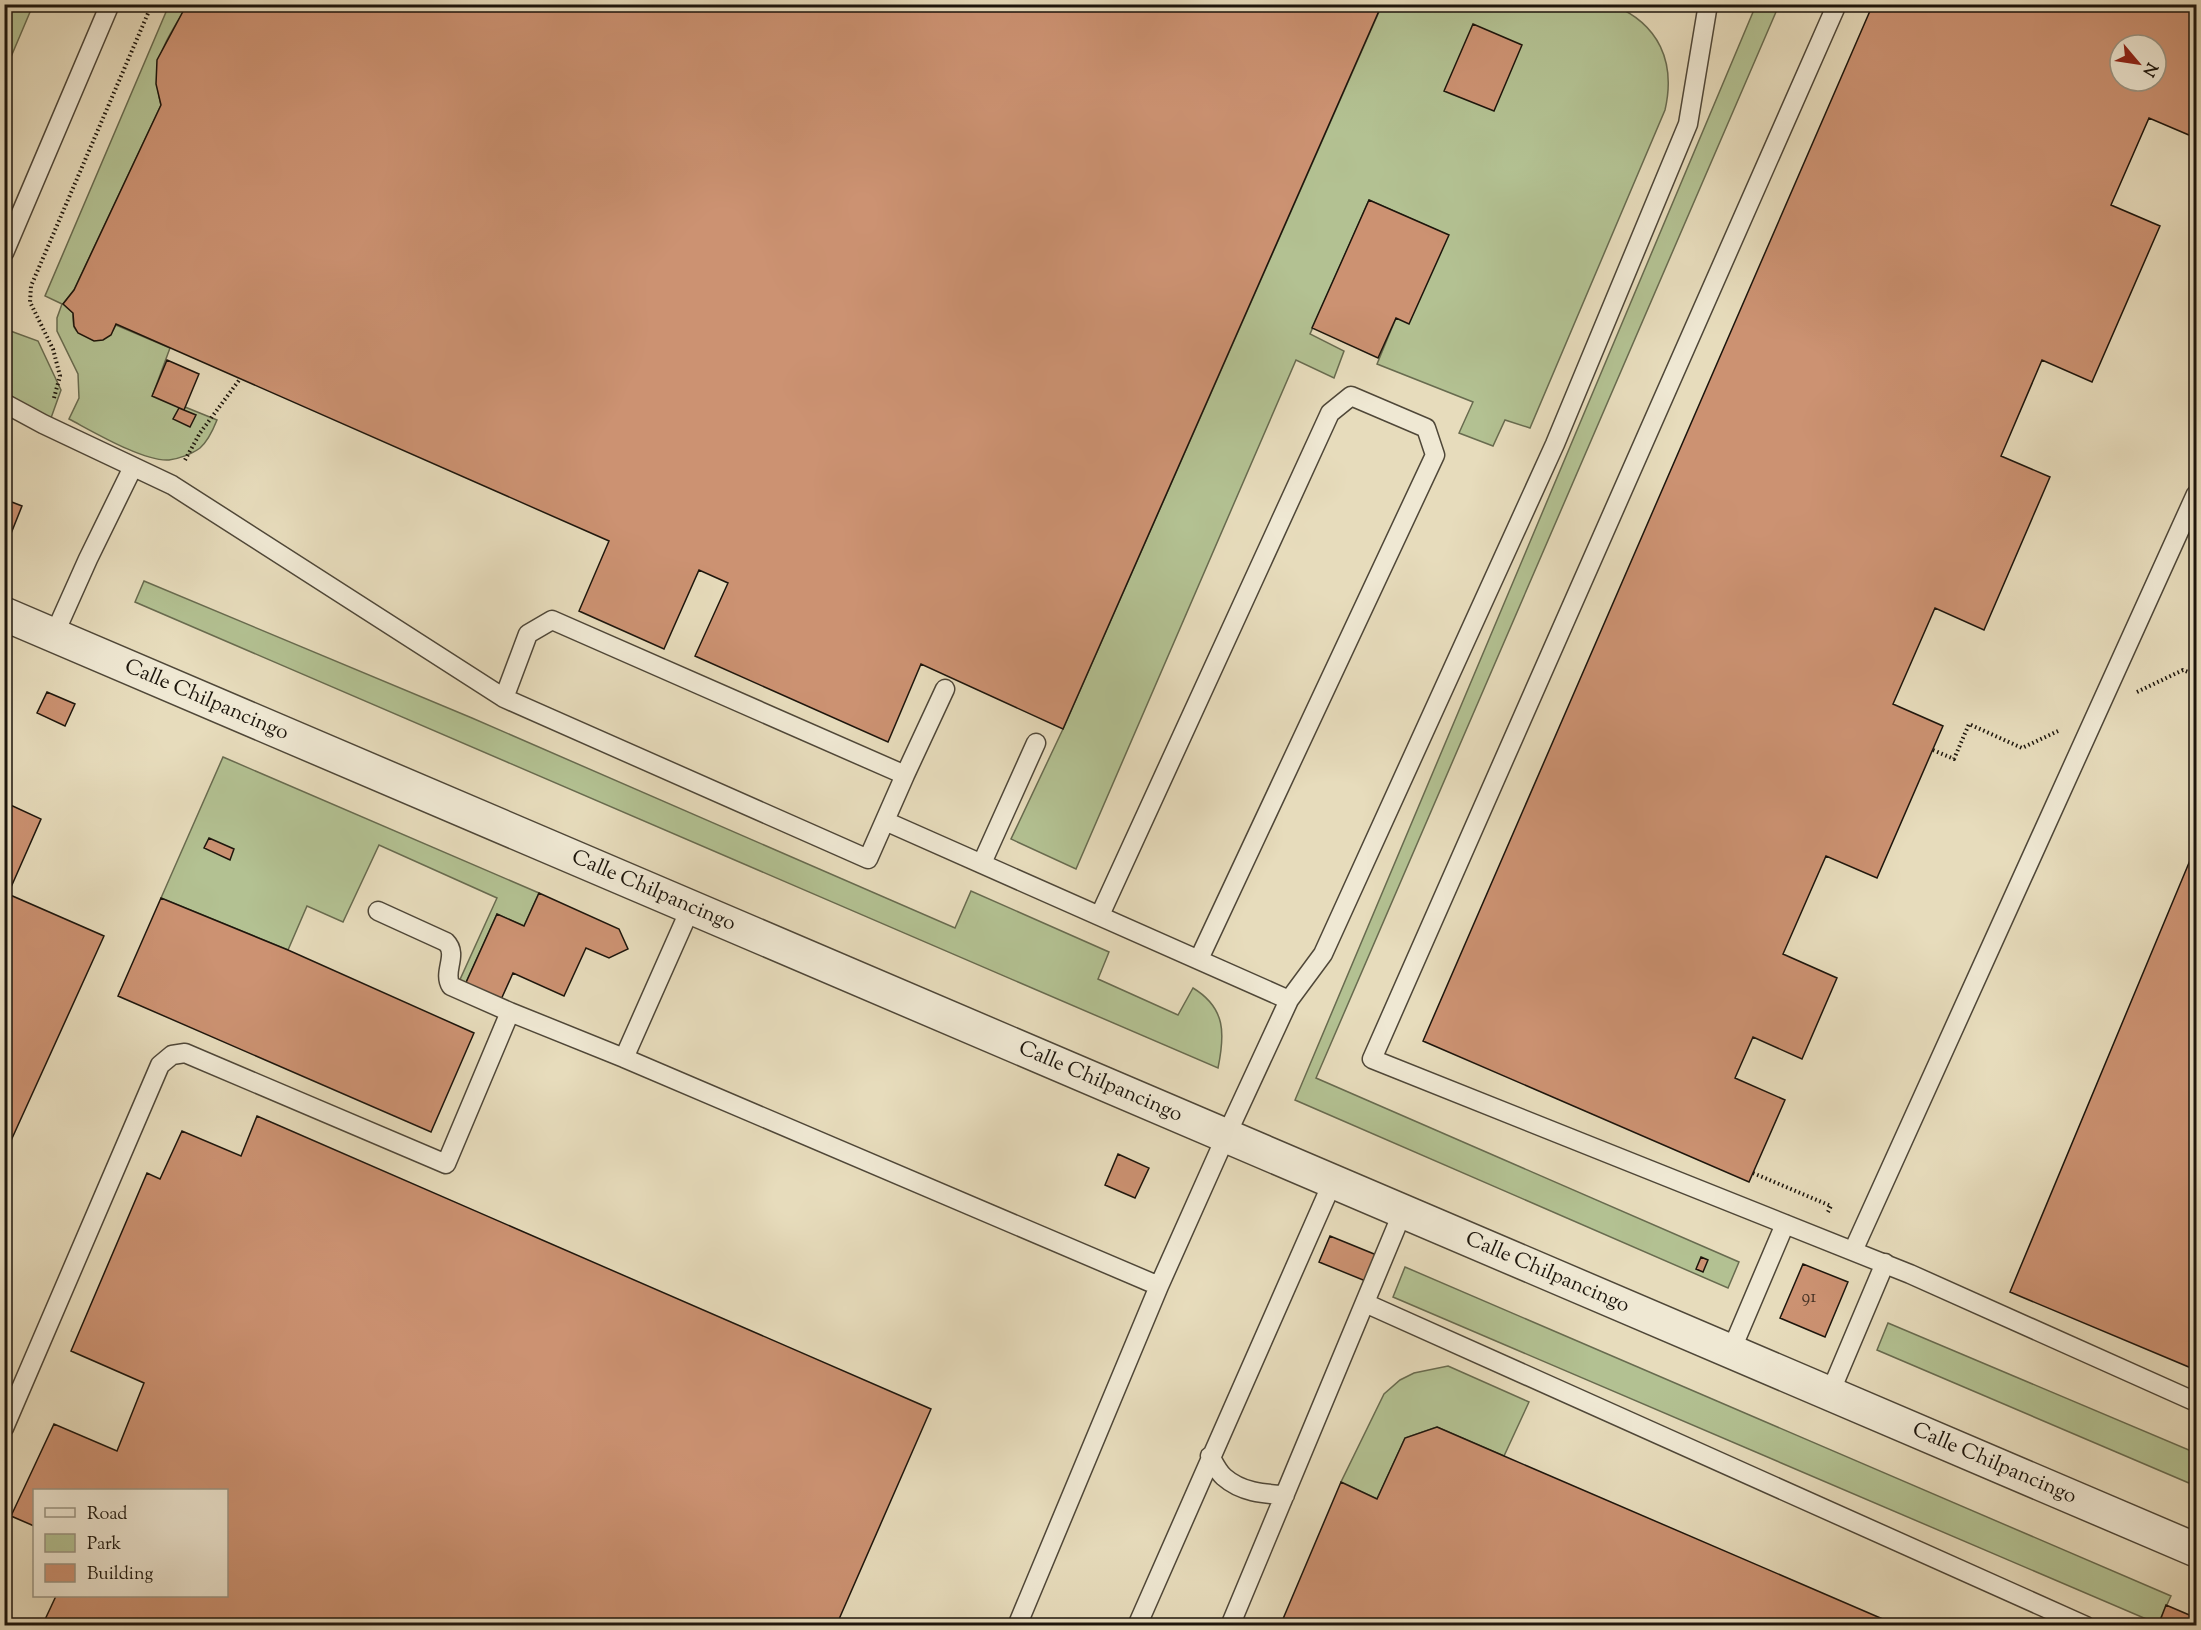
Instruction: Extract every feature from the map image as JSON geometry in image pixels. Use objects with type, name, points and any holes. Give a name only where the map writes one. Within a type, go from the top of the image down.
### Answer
[{"type":"street","name":"Calle Chilpancingo","points":[[4,614],[2196,1550]]},
{"type":"lane","points":[[4,254],[111,4]]},
{"type":"lane","points":[[1017,1626],[1159,1286],[1226,1136],[1289,1000],[1323,954],[1555,444],[1688,124],[1708,4]]},
{"type":"lane","points":[[1837,4],[1372,1059],[1885,1263],[2196,1402]]},
{"type":"lane","points":[[1100,915],[1330,413],[1351,396],[1426,428],[1435,455],[1198,959]]},
{"type":"lane","points":[[4,403],[172,485],[504,698],[868,859],[945,688]]},
{"type":"lane","points":[[54,635],[133,467]]},
{"type":"lane","points":[[1853,1251],[2196,494]]},
{"type":"lane","points":[[504,698],[528,634],[552,620],[906,775]]},
{"type":"lane","points":[[982,863],[1036,743]]},
{"type":"lane","points":[[885,821],[1289,1000]]},
{"type":"lane","points":[[624,1058],[692,907]]},
{"type":"lane","points":[[378,911],[446,942],[450,946],[452,952],[448,983],[510,1012],[624,1058],[1159,1286]]},
{"type":"lane","points":[[4,1428],[160,1065],[172,1055],[185,1053],[446,1164],[510,1012]]},
{"type":"lane","points":[[1137,1626],[1333,1181]]},
{"type":"lane","points":[[1230,1626],[1403,1211]]},
{"type":"lane","points":[[1731,1351],[1785,1224]]},
{"type":"lane","points":[[1830,1393],[1885,1263]]},
{"type":"lane","points":[[1365,1303],[2085,1626]]},
{"type":"lane","points":[[1210,1456],[1222,1476],[1241,1487],[1262,1494],[1285,1495]]},
{"type":"path","points":[[53,401],[60,376],[53,349],[30,302],[31,286],[152,4]]},
{"type":"path","points":[[200,433],[240,379]]},
{"type":"path","points":[[1933,750],[1954,759],[1969,724],[2022,748],[2183,670],[2196,675]]},
{"type":"green space","points":[[4,5],[33,5],[5,71]]},
{"type":"green space","points":[[169,5],[187,5],[166,41],[158,63],[158,89],[161,105],[74,290],[63,304],[73,313],[74,325],[81,334],[96,340],[104,339],[116,325],[170,348],[153,394],[217,420],[208,439],[200,448],[185,456],[169,460],[132,451],[69,419],[79,398],[78,374],[57,331],[57,318],[62,304],[45,296]]},
{"type":"green space","points":[[1382,5],[1613,5],[1642,23],[1653,34],[1660,47],[1666,61],[1668,76],[1665,110],[1530,428],[1505,420],[1493,446],[1459,433],[1473,402],[1377,364],[1396,318],[1448,235],[1369,200],[1310,334],[1344,351],[1334,378],[1296,360],[1076,869],[1011,839],[1063,729]]},
{"type":"green space","points":[[1756,5],[1779,5],[1316,1078],[1739,1262],[1728,1288],[1295,1100]]},
{"type":"green space","points":[[5,329],[38,341],[61,390],[51,418],[8,397],[5,393]]},
{"type":"green space","points":[[144,581],[472,718],[955,928],[971,891],[1109,952],[1098,979],[1178,1015],[1193,988],[1212,1004],[1217,1013],[1222,1033],[1218,1068],[135,602]]},
{"type":"green space","points":[[223,757],[539,893],[524,926],[497,914],[464,987],[458,984],[497,898],[379,845],[343,922],[307,906],[288,950],[161,898]]},
{"type":"green space","points":[[1405,1267],[2171,1596],[2158,1624],[1393,1297]]},
{"type":"green space","points":[[1888,1323],[2196,1453],[2196,1486],[1877,1350]]},
{"type":"green space","points":[[1448,1366],[1529,1402],[1504,1456],[1437,1427],[1405,1438],[1377,1499],[1341,1482],[1384,1394],[1400,1380],[1414,1373]]},
{"type":"building","points":[[187,4],[1382,4],[1063,729],[921,664],[888,742],[695,656],[728,583],[699,570],[664,649],[579,611],[609,541],[116,324],[111,335],[103,340],[94,341],[78,333],[74,326],[73,313],[63,304],[74,290],[161,105],[156,84],[157,60]]},
{"type":"building","points":[[1873,4],[2196,4],[2196,138],[2149,118],[2111,205],[2160,226],[2092,382],[2042,360],[2001,456],[2050,477],[1984,630],[1935,608],[1893,704],[1943,726],[1877,878],[1826,856],[1783,954],[1837,978],[1802,1059],[1753,1037],[1735,1078],[1785,1100],[1749,1182],[1423,1041]]},
{"type":"building","points":[[1473,24],[1522,45],[1494,111],[1444,91]]},
{"type":"building","points":[[1369,200],[1449,235],[1409,324],[1396,318],[1378,358],[1312,328]]},
{"type":"building","points":[[167,360],[199,374],[184,410],[152,396]]},
{"type":"building","points":[[179,408],[196,415],[190,427],[173,419]]},
{"type":"building","points":[[4,499],[22,506],[6,546],[4,546]]},
{"type":"building","points":[[47,692],[75,704],[65,726],[37,713]]},
{"type":"building","points":[[4,802],[41,819],[8,894],[104,936],[4,1156]]},
{"type":"building","points":[[209,838],[234,849],[230,860],[204,848]]},
{"type":"building","points":[[2196,846],[2196,1370],[2010,1292]]},
{"type":"building","points":[[539,893],[619,929],[628,949],[609,958],[586,948],[564,996],[513,973],[499,1004],[464,987],[497,914],[524,926]]},
{"type":"building","points":[[161,898],[288,950],[474,1033],[431,1132],[118,996]]},
{"type":"building","points":[[257,1116],[931,1409],[836,1626],[42,1626],[56,1597],[228,1597],[228,1489],[33,1489],[33,1526],[11,1516],[54,1424],[117,1451],[144,1383],[71,1351],[147,1173],[160,1179],[182,1131],[241,1156]]},
{"type":"building","points":[[1118,1154],[1149,1168],[1135,1198],[1105,1185]]},
{"type":"building","points":[[1330,1236],[1379,1256],[1368,1282],[1319,1262]]},
{"type":"building","points":[[1701,1257],[1708,1260],[1703,1272],[1696,1269]]},
{"type":"building","points":[[1803,1264],[1848,1282],[1825,1337],[1780,1318]]},
{"type":"building","points":[[1437,1427],[1899,1626],[1280,1626],[1341,1482],[1377,1499],[1405,1438]]},
{"type":"building","points":[[2166,1605],[2194,1617],[2190,1626],[2158,1626]]}]
